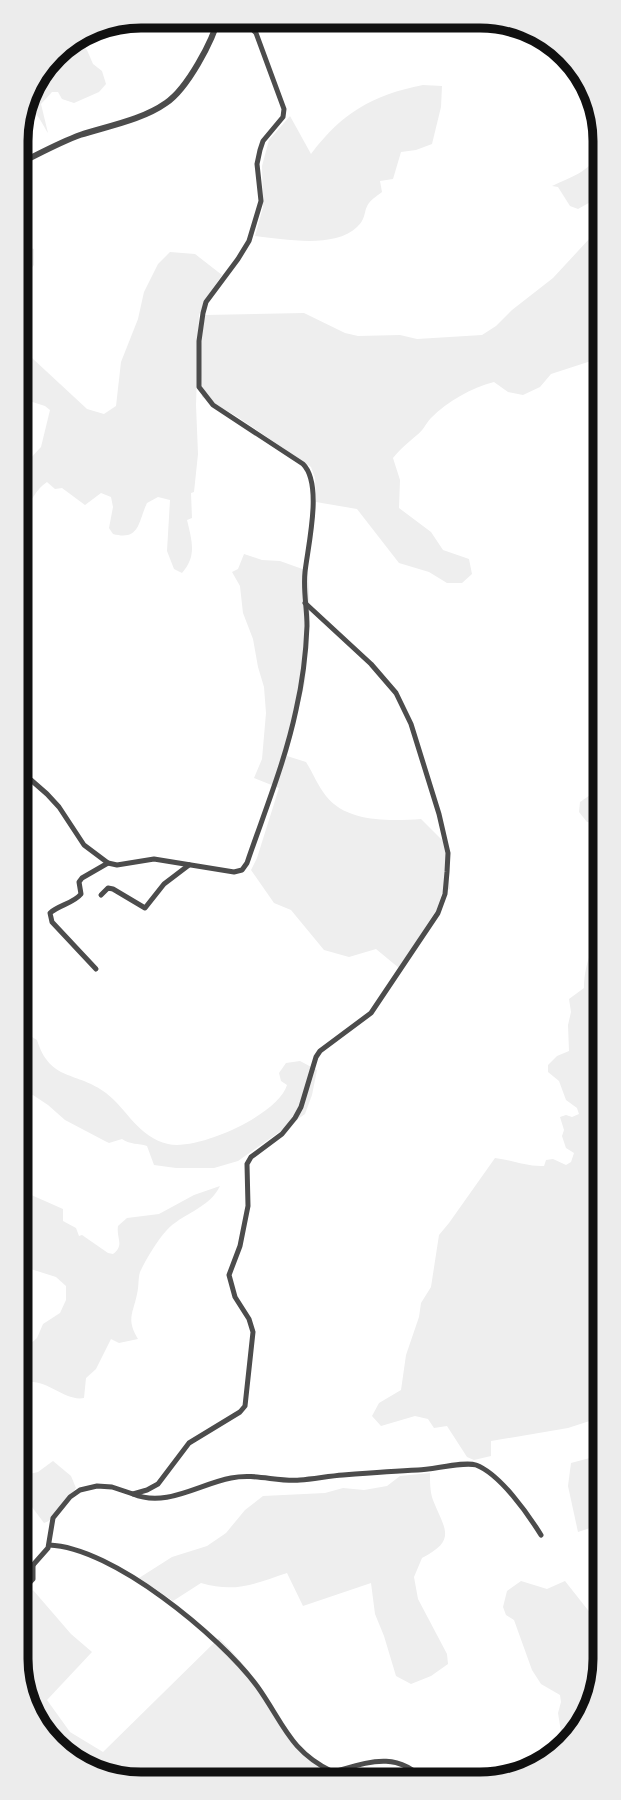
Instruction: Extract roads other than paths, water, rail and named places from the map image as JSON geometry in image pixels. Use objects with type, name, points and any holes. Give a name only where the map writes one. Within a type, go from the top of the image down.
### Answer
[{"type":"street","points":[[28,159],[76,137],[165,104],[178,92],[208,47],[215,28]]},
{"type":"street","points":[[28,779],[59,807],[83,845],[108,863],[117,865],[154,859],[234,872],[242,870],[247,863],[270,796],[296,710],[307,626],[305,578],[313,480],[309,470],[212,405],[199,387],[199,341],[206,302],[249,241],[261,201],[257,164],[260,150],[263,141],[283,117],[284,109],[256,33],[251,28]]},
{"type":"street","points":[[133,1494],[158,1484],[189,1443],[240,1412],[245,1406],[253,1353],[253,1332],[249,1319],[234,1297],[229,1275],[240,1246],[248,1206],[247,1164],[251,1157],[270,1146],[288,1129],[301,1107],[316,1057],[327,1044],[371,1013],[438,913],[445,894],[448,853],[439,814],[411,724],[396,693],[371,664],[305,603]]},
{"type":"street","points":[[96,968],[52,922],[50,913],[59,905],[77,899],[81,894],[79,882],[82,878],[108,863]]},
{"type":"street","points":[[101,895],[108,888],[113,889],[145,908],[164,884],[189,865]]},
{"type":"street","points":[[28,1567],[33,1565],[49,1545],[54,1518],[70,1497],[80,1490],[97,1486],[157,1500],[209,1483],[248,1475],[277,1480],[300,1480],[477,1465],[492,1475],[520,1505],[541,1535]]},
{"type":"street","points":[[49,1545],[62,1545],[93,1557],[152,1589],[177,1608],[228,1653],[257,1686],[283,1729],[312,1762],[333,1772],[390,1759],[417,1772]]},
{"type":"street","points":[[28,1584],[33,1579],[33,1565]]}]
